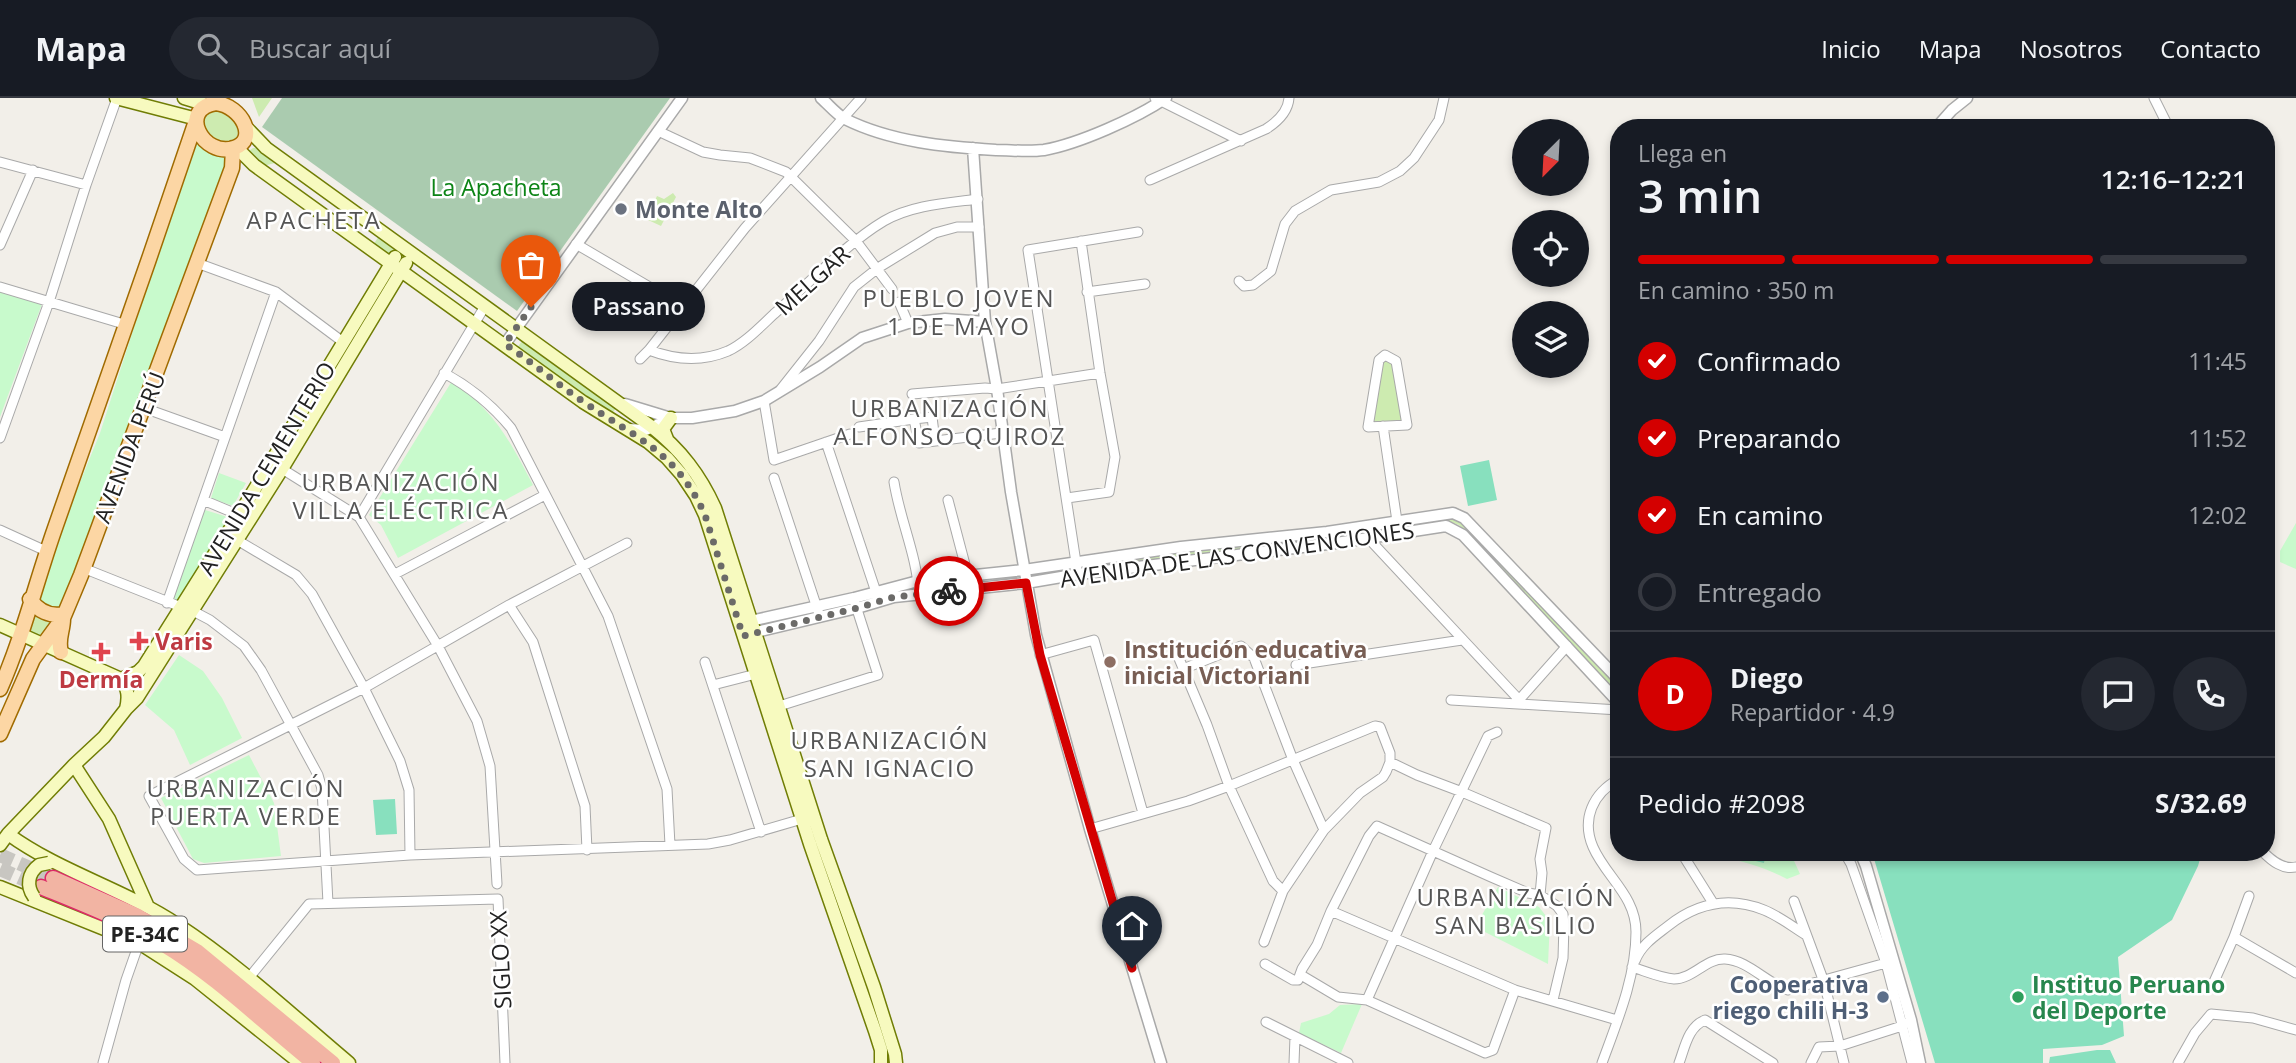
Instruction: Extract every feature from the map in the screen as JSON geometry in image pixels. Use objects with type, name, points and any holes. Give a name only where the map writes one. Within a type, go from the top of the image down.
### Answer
[{"type":"highway","name":"PE-34C","points":[[42,891],[134,928],[161,942],[191,962],[313,1063]]},
{"type":"highway","name":"PE-34C","points":[[42,891],[138,916],[197,951],[334,1063]]},
{"type":"main road","points":[[117,98],[196,120]]},
{"type":"main road","points":[[184,98],[224,104],[238,112],[266,148],[618,401],[667,439],[693,468],[715,508],[747,628],[756,674],[773,708],[802,819],[875,1031],[881,1050],[881,1063]]},
{"type":"main road","points":[[210,102],[199,111],[196,120],[200,135],[211,145],[225,150],[242,144],[244,139],[240,98]]},
{"type":"main road","name":"AVENIDA PERÚ","points":[[0,689],[22,634],[30,599],[127,326],[196,120]]},
{"type":"main road","points":[[235,148],[254,165],[583,402],[648,442],[667,458],[696,496],[747,628],[773,708],[874,986],[896,1063]]},
{"type":"main road","name":"AVENIDA PERÚ","points":[[0,734],[33,659],[64,616],[232,168],[235,148]]},
{"type":"main road","name":"AVENIDA CEMENTERIO","points":[[121,679],[138,672],[144,666],[237,540],[343,342],[407,250]]},
{"type":"main road","name":"AVENIDA CEMENTERIO","points":[[4,840],[104,737],[137,698],[239,515],[276,466],[396,266]]},
{"type":"main road","points":[[667,439],[663,429],[671,418]]},
{"type":"main road","points":[[30,599],[45,613],[64,616],[58,644],[61,652]]},
{"type":"main road","points":[[0,625],[121,679],[129,698],[126,709]]},
{"type":"main road","points":[[74,765],[109,819],[149,907]]},
{"type":"main road","points":[[4,840],[149,907],[178,925],[349,1063]]},
{"type":"main road","points":[[54,863],[39,864],[30,876],[29,887],[42,891],[139,943],[195,979],[300,1063]]},
{"type":"main road","points":[[0,887],[42,891]]},
{"type":"street","points":[[0,438],[117,98]]},
{"type":"street","points":[[505,344],[682,98]]},
{"type":"street","points":[[821,98],[843,118],[927,144],[1045,150],[1124,121],[1161,99],[1241,141]]},
{"type":"street","points":[[640,359],[745,228],[861,98]]},
{"type":"street","points":[[1150,180],[1254,136],[1274,124],[1286,109],[1289,98]]},
{"type":"street","points":[[1239,281],[1244,286],[1253,285],[1271,271],[1285,224],[1289,217],[1308,202],[1331,190],[1379,181],[1400,171],[1414,158],[1439,120],[1444,98]]},
{"type":"street","points":[[1944,119],[1967,98]]},
{"type":"street","points":[[2154,98],[2164,119]]},
{"type":"street","points":[[657,131],[703,152],[750,158],[786,172],[856,241],[892,289]]},
{"type":"street","points":[[973,148],[985,322],[1040,655],[1161,1063]]},
{"type":"street","points":[[0,162],[86,185]]},
{"type":"street","points":[[0,245],[33,170]]},
{"type":"street","name":"MELGAR","points":[[649,350],[660,355],[688,359],[731,349],[883,221],[902,212],[978,199]]},
{"type":"street","points":[[778,392],[819,341],[854,287],[878,268],[935,233],[979,227]]},
{"type":"street","points":[[1079,574],[1028,250],[1138,232]]},
{"type":"street","points":[[1067,498],[1109,492],[1115,457],[1081,241]]},
{"type":"street","points":[[576,244],[682,306]]},
{"type":"street","points":[[197,263],[276,292],[343,342]]},
{"type":"street","points":[[1087,292],[1145,285]]},
{"type":"street","points":[[0,287],[127,326]]},
{"type":"street","points":[[167,603],[276,292]]},
{"type":"street","points":[[899,302],[908,323]]},
{"type":"street","points":[[359,517],[485,306]]},
{"type":"street","points":[[618,401],[671,418],[727,413],[764,401],[862,338],[908,323],[945,319],[985,322]]},
{"type":"street","points":[[1385,355],[1396,360],[1407,425],[1383,426],[1368,427],[1379,360],[1385,355]]},
{"type":"street","points":[[444,373],[465,384],[511,428],[608,616],[667,789],[670,845]]},
{"type":"street","points":[[912,394],[985,387],[997,389],[1100,373]]},
{"type":"street","points":[[764,401],[774,460],[850,434]]},
{"type":"street","points":[[144,408],[225,437]]},
{"type":"street","points":[[859,427],[932,416],[935,441]]},
{"type":"street","points":[[627,429],[640,431],[671,418]]},
{"type":"street","points":[[914,419],[919,443],[1002,433]]},
{"type":"street","points":[[1383,426],[1398,527]]},
{"type":"street","points":[[826,442],[876,592]]},
{"type":"street","points":[[276,466],[359,517],[438,646],[477,721],[490,766],[497,884]]},
{"type":"street","points":[[774,478],[819,612]]},
{"type":"street","points":[[894,482],[897,506],[918,581],[919,594]]},
{"type":"street","points":[[396,574],[545,495]]},
{"type":"street","points":[[948,499],[968,576]]},
{"type":"street","points":[[203,500],[239,515]]},
{"type":"street","name":"AVENIDA DE LAS CONVENCIONES","points":[[747,628],[894,597],[1026,583],[1079,574],[1369,539],[1398,527],[1453,513],[1464,518],[1610,671]]},
{"type":"street","name":"AVENIDA DE LAS CONVENCIONES","points":[[856,603],[876,592],[918,581],[1327,532],[1446,526],[1458,531],[1610,693]]},
{"type":"street","points":[[0,530],[47,551]]},
{"type":"street","points":[[1369,539],[1521,702]]},
{"type":"street","points":[[237,540],[296,575],[312,594],[364,688],[400,761],[409,790],[410,855]]},
{"type":"street","points":[[1251,540],[1254,553]]},
{"type":"street","points":[[627,543],[509,605],[364,688],[149,796],[184,859],[197,870],[410,855],[708,844],[802,819]]},
{"type":"street","points":[[83,568],[210,620],[244,646],[261,670],[318,775],[322,789],[328,903],[309,904],[248,979]]},
{"type":"street","points":[[773,708],[878,675],[856,603]]},
{"type":"street","points":[[509,605],[533,642],[541,667],[585,806],[587,850]]},
{"type":"street","points":[[1040,655],[1094,640],[1143,813]]},
{"type":"street","points":[[1296,666],[1462,640]]},
{"type":"street","points":[[1183,668],[1241,646],[1254,658],[1293,760],[1324,830]]},
{"type":"street","points":[[1521,702],[1567,646]]},
{"type":"street","points":[[1175,649],[1229,786],[1273,881],[1283,891]]},
{"type":"street","points":[[705,662],[761,832]]},
{"type":"street","points":[[713,685],[756,674]]},
{"type":"street","points":[[1451,700],[1610,709]]},
{"type":"street","points":[[1090,829],[1188,801],[1375,726],[1380,727],[1390,753],[1390,762],[1383,777],[1360,793],[1324,830],[1283,891],[1264,942]]},
{"type":"street","points":[[1367,1000],[1488,736],[1497,732]]},
{"type":"street","points":[[1390,762],[1546,828],[1540,859],[1540,895]]},
{"type":"street","points":[[1610,785],[1594,800],[1590,810],[1589,834],[1593,847],[1629,902],[1636,931],[1632,967]]},
{"type":"street","points":[[1265,964],[1297,981],[1369,836],[1377,826],[1528,893],[1540,895],[1557,905],[1563,914],[1563,958],[1553,1000]]},
{"type":"street","points":[[1687,861],[1713,903]]},
{"type":"street","points":[[1849,861],[1920,1063]]},
{"type":"street","points":[[1865,861],[1907,1023],[1912,1063]]},
{"type":"street","points":[[2272,861],[2291,869],[2296,867]]},
{"type":"street","points":[[2213,985],[2249,896]]},
{"type":"street","name":"SIGLO XX","points":[[328,903],[498,899],[505,1063]]},
{"type":"street","points":[[1794,901],[1824,982],[1844,1063]]},
{"type":"street","points":[[1602,1063],[1638,952],[1686,913],[1713,903],[1735,904],[1765,910],[1807,935]]},
{"type":"street","points":[[1331,911],[1515,990],[1617,1020]]},
{"type":"street","points":[[2234,937],[2296,973]]},
{"type":"street","points":[[103,1063],[139,943]]},
{"type":"street","points":[[1632,967],[1674,979],[1717,959],[1727,959],[1739,962],[1774,986],[1788,990],[1886,963]]},
{"type":"street","points":[[1301,975],[1338,997],[1367,1000],[1485,1053],[1493,1050],[1515,990]]},
{"type":"street","points":[[2178,1063],[2195,1033],[2211,1014],[2253,1018],[2296,1030]]},
{"type":"street","points":[[1679,1063],[1690,1033],[1697,1024],[1705,1020],[1773,1063]]},
{"type":"street","points":[[1266,1022],[1348,1063]]},
{"type":"street","points":[[1811,1063],[1819,1047],[1840,1046],[1907,1023]]},
{"type":"street","points":[[1294,1063],[1295,1037]]},
{"type":"green space","points":[[252,98],[272,98],[259,117]]},
{"type":"green space","name":"La Apacheta","points":[[282,98],[670,98],[517,311],[262,127]]},
{"type":"green space","points":[[210,111],[224,112],[233,117],[238,132],[231,143],[223,144],[214,140],[202,127],[205,114]]},
{"type":"green space","points":[[195,138],[232,157],[62,607],[46,611],[37,596],[40,581],[100,433]]},
{"type":"green space","points":[[256,148],[392,245],[394,252],[389,255],[373,245],[379,236],[275,163],[263,166],[249,151]]},
{"type":"green space","points":[[673,193],[676,197],[661,226],[646,219],[657,196],[664,199]]},
{"type":"green space","points":[[0,290],[42,304],[0,417]]},
{"type":"green space","points":[[522,341],[616,408],[611,415],[517,348]]},
{"type":"green space","points":[[1385,359],[1393,362],[1403,422],[1373,424],[1381,363]]},
{"type":"green space","points":[[452,381],[467,392],[500,427],[533,485],[398,558],[381,525],[369,515]]},
{"type":"green space","points":[[1489,460],[1497,500],[1468,506],[1460,466]]},
{"type":"green space","points":[[219,473],[246,483],[233,506],[211,498]]},
{"type":"green space","points":[[205,510],[231,518],[180,604],[172,600]]},
{"type":"green space","points":[[1451,517],[1465,525],[1610,679],[1610,684],[1459,525],[1449,521],[1404,528],[1403,524]]},
{"type":"green space","points":[[2296,523],[2296,569],[2280,562],[2280,551]]},
{"type":"green space","points":[[1385,527],[1386,531],[1261,548],[1261,544]]},
{"type":"green space","points":[[1246,545],[1246,549],[1086,569],[1086,565]]},
{"type":"green space","points":[[35,613],[54,619],[41,636],[28,632]]},
{"type":"green space","points":[[179,655],[203,671],[222,698],[242,738],[190,765],[174,730],[145,705]]},
{"type":"green space","points":[[249,755],[274,803],[281,856],[204,863],[193,859],[161,798]]},
{"type":"green space","points":[[395,799],[397,834],[376,835],[373,800]]},
{"type":"green space","points":[[1738,861],[1794,861],[1800,874],[1787,879]]},
{"type":"green space","name":"Instituo Peruano del Deporte","points":[[1875,861],[2199,861],[2172,920],[2118,957],[2124,1036],[2102,1045],[2043,1049],[2043,1063],[1935,1063]]},
{"type":"green space","points":[[1498,887],[1539,907],[1550,921],[1548,964],[1475,927]]},
{"type":"green space","points":[[1362,1004],[1341,1053],[1299,1033],[1301,1023],[1329,1014],[1340,1005]]},
{"type":"green space","points":[[2110,1050],[2116,1063],[2049,1063],[2050,1057]]},
{"type":"tunnel","points":[[0,855],[53,878]]},
{"type":"tunnel","points":[[0,869],[41,887]]},
{"type":"way so far","points":[[531,307],[505,344],[583,402],[648,442],[667,458],[681,475],[705,515],[743,636],[894,597],[949,591]]},
{"type":"place","name":"Monte Alto","points":[[621,209]]},
{"type":"place","name":"Passano","points":[[531,307]]},
{"type":"place","name":"Varis","points":[[139,641]]},
{"type":"place","name":"Dermía","points":[[101,652]]},
{"type":"place","name":"Institución educativa inicial Victoriani","points":[[1110,662]]},
{"type":"place","name":"Cooperativa riego chili H-3","points":[[1883,997]]},
{"type":"place","name":"Instituo Peruano del Deporte","points":[[2018,997]]},
{"type":"district","name":"APACHETA","points":[[314,219]]},
{"type":"district","name":"PUEBLO JOVEN 1 DE MAYO","points":[[959,311]]},
{"type":"district","name":"URBANIZACIÓN ALFONSO QUIROZ","points":[[950,421]]},
{"type":"district","name":"URBANIZACIÓN VILLA ELÉCTRICA","points":[[401,495]]},
{"type":"district","name":"URBANIZACIÓN SAN IGNACIO","points":[[890,753]]},
{"type":"district","name":"URBANIZACIÓN PUERTA VERDE","points":[[246,801]]},
{"type":"district","name":"URBANIZACIÓN SAN BASILIO","points":[[1516,910]]},
{"type":"route","points":[[949,591],[1026,583],[1040,655],[1132,968]]}]
